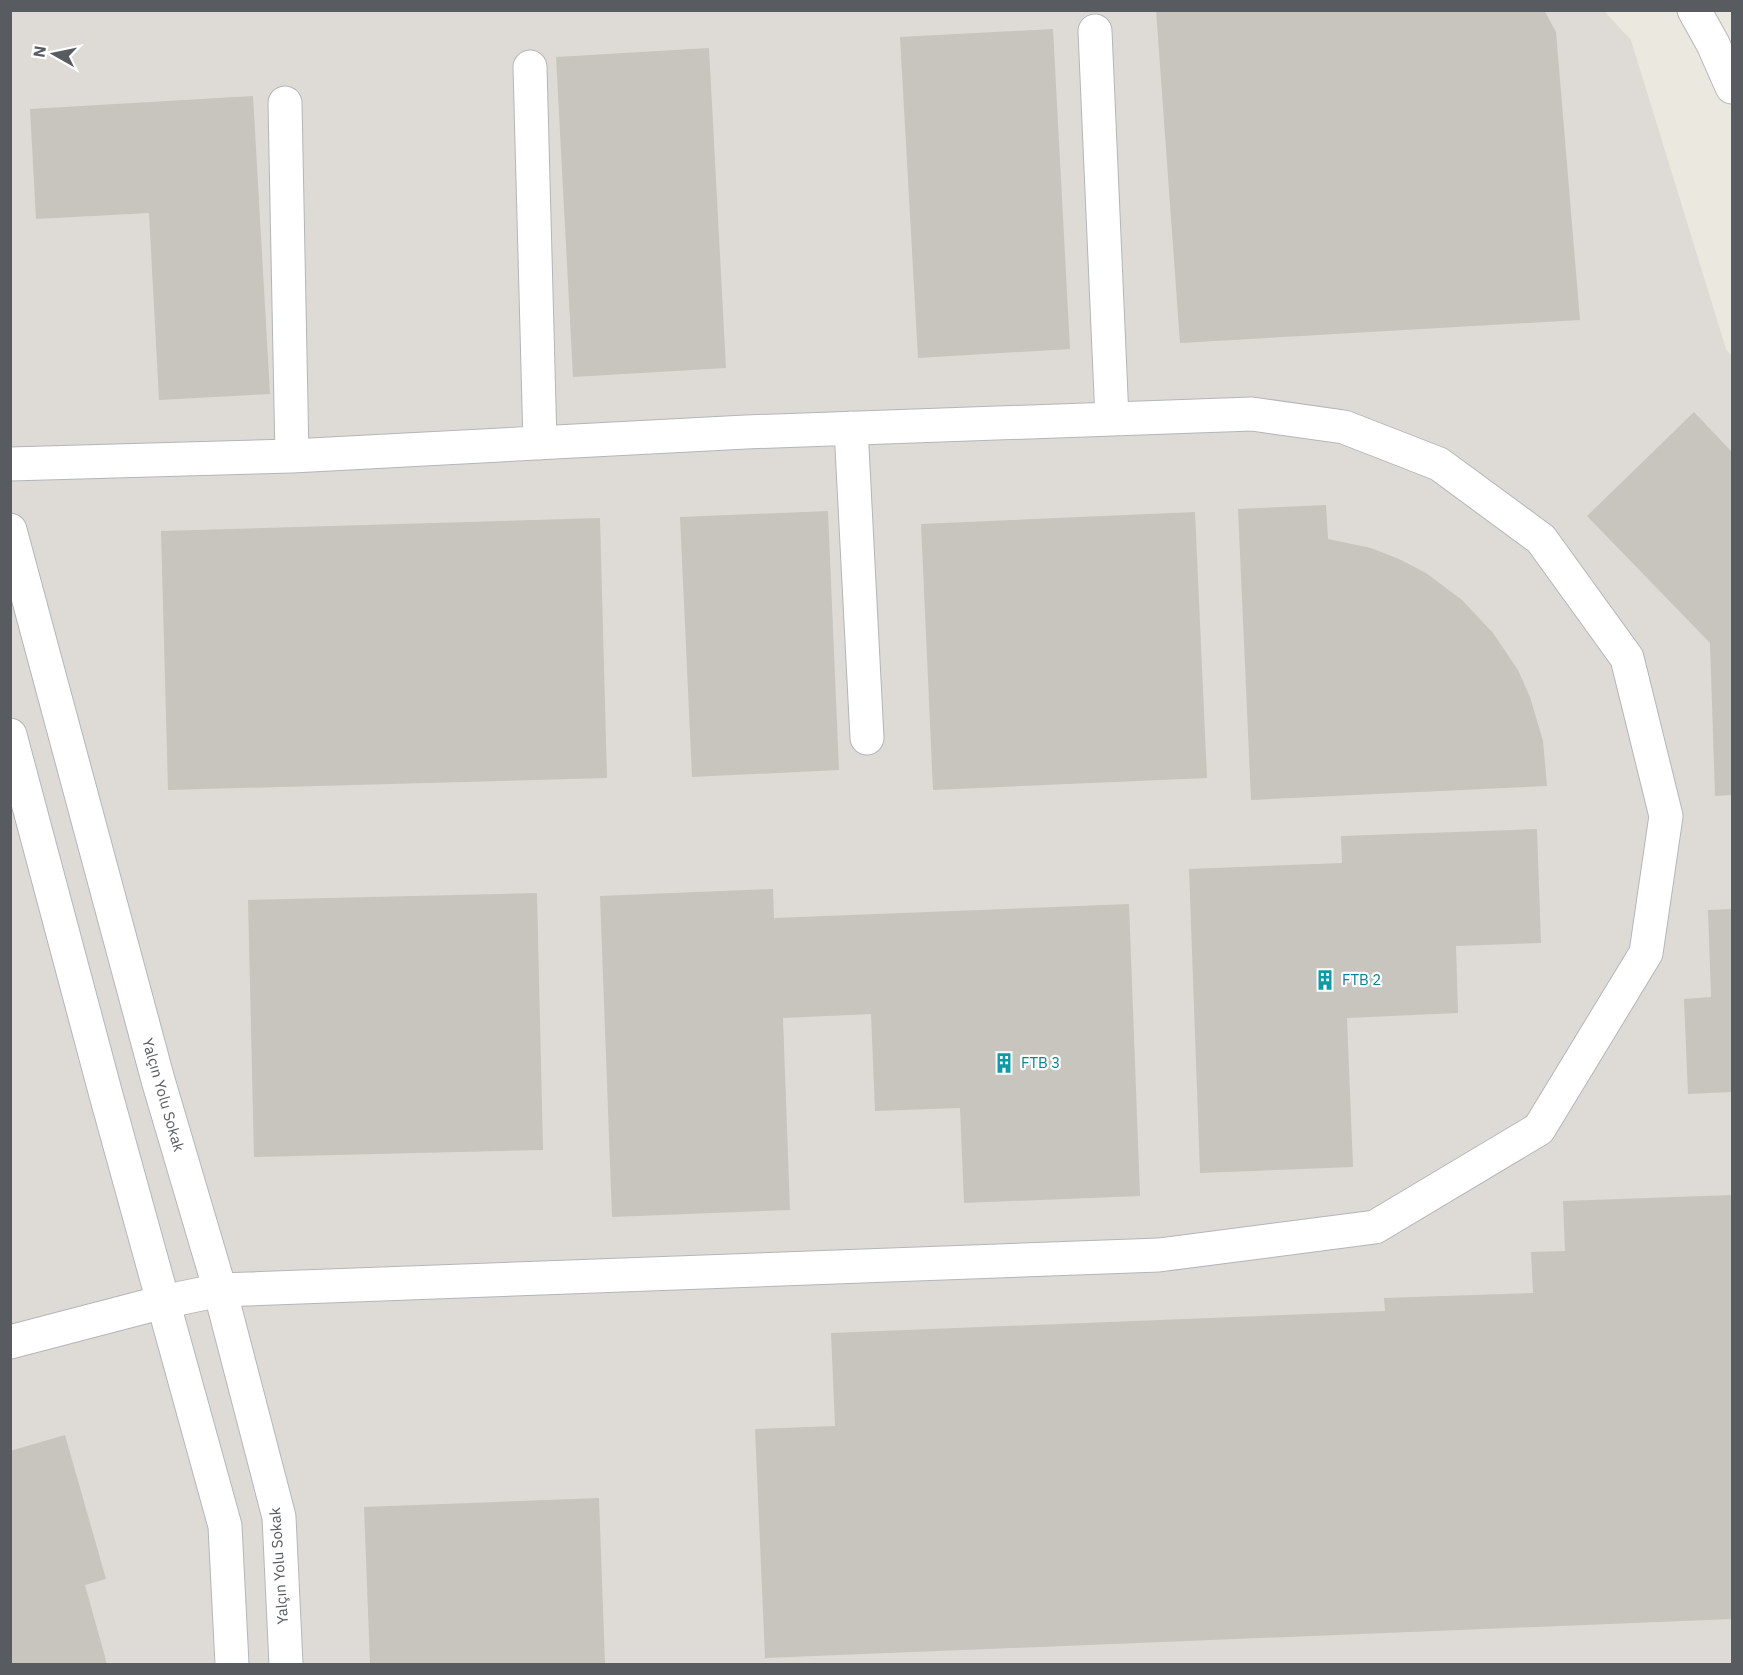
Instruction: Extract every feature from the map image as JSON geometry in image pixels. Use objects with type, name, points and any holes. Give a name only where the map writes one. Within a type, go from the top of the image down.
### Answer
[{"type":"street","points":[[1694,10],[1713,44],[1732,87]]},
{"type":"street","points":[[1095,31],[1112,419]]},
{"type":"street","points":[[530,67],[540,443]]},
{"type":"street","points":[[285,103],[292,456]]},
{"type":"street","points":[[10,464],[292,456],[851,428],[1252,414],[1344,427],[1439,464],[1541,539],[1627,658],[1666,816],[1646,953],[1539,1128],[1375,1227],[1160,1255],[220,1290],[163,1302],[10,1342]]},
{"type":"street","points":[[851,428],[867,738]]},
{"type":"street","name":"Yalçın Yolu Sokak","points":[[10,530],[155,1069],[220,1290],[279,1517],[286,1665]]},
{"type":"street","points":[[10,735],[225,1526],[232,1665]]},
{"type":"shaded area","points":[[11,11],[1604,11],[1631,40],[1726,349],[1732,357],[1732,1664],[11,1664]]},
{"type":"building","points":[[1156,10],[1544,10],[1556,32],[1580,320],[1180,343]]},
{"type":"building","points":[[1053,29],[1070,349],[918,358],[900,37]]},
{"type":"building","points":[[709,48],[726,368],[573,377],[556,57]]},
{"type":"building","points":[[253,96],[270,394],[159,400],[149,213],[36,219],[30,109]]},
{"type":"building","points":[[1694,412],[1732,452],[1732,795],[1715,796],[1710,643],[1587,516]]},
{"type":"building","points":[[1326,505],[1328,539],[1371,548],[1426,573],[1462,600],[1493,633],[1518,670],[1530,697],[1543,741],[1547,786],[1251,800],[1238,509]]},
{"type":"building","points":[[828,511],[839,770],[692,777],[680,517]]},
{"type":"building","points":[[1195,512],[1207,778],[933,790],[921,524]]},
{"type":"building","points":[[600,518],[607,778],[168,790],[161,531]]},
{"type":"building","name":"FTB 2","points":[[1537,829],[1541,943],[1456,946],[1458,1013],[1347,1018],[1353,1167],[1200,1173],[1189,869],[1342,863],[1341,836]]},
{"type":"building","name":"FTB 3","points":[[773,889],[774,918],[1129,904],[1140,1196],[964,1203],[960,1108],[875,1111],[871,1014],[783,1018],[790,1210],[612,1217],[600,896]]},
{"type":"building","points":[[537,893],[543,1150],[254,1157],[248,900]]},
{"type":"building","points":[[1732,909],[1732,1092],[1688,1094],[1684,999],[1711,997],[1708,910]]},
{"type":"building","points":[[1732,1195],[1732,1619],[765,1658],[755,1429],[835,1426],[831,1333],[1385,1311],[1384,1298],[1533,1293],[1531,1252],[1565,1251],[1563,1201]]},
{"type":"building","points":[[65,1435],[106,1579],[85,1585],[107,1664],[10,1664],[10,1451]]},
{"type":"building","points":[[599,1498],[605,1664],[370,1664],[364,1507]]},
{"type":"place","name":"FTB 2","points":[[1325,980]]},
{"type":"place","name":"FTB 3","points":[[1004,1063]]}]
